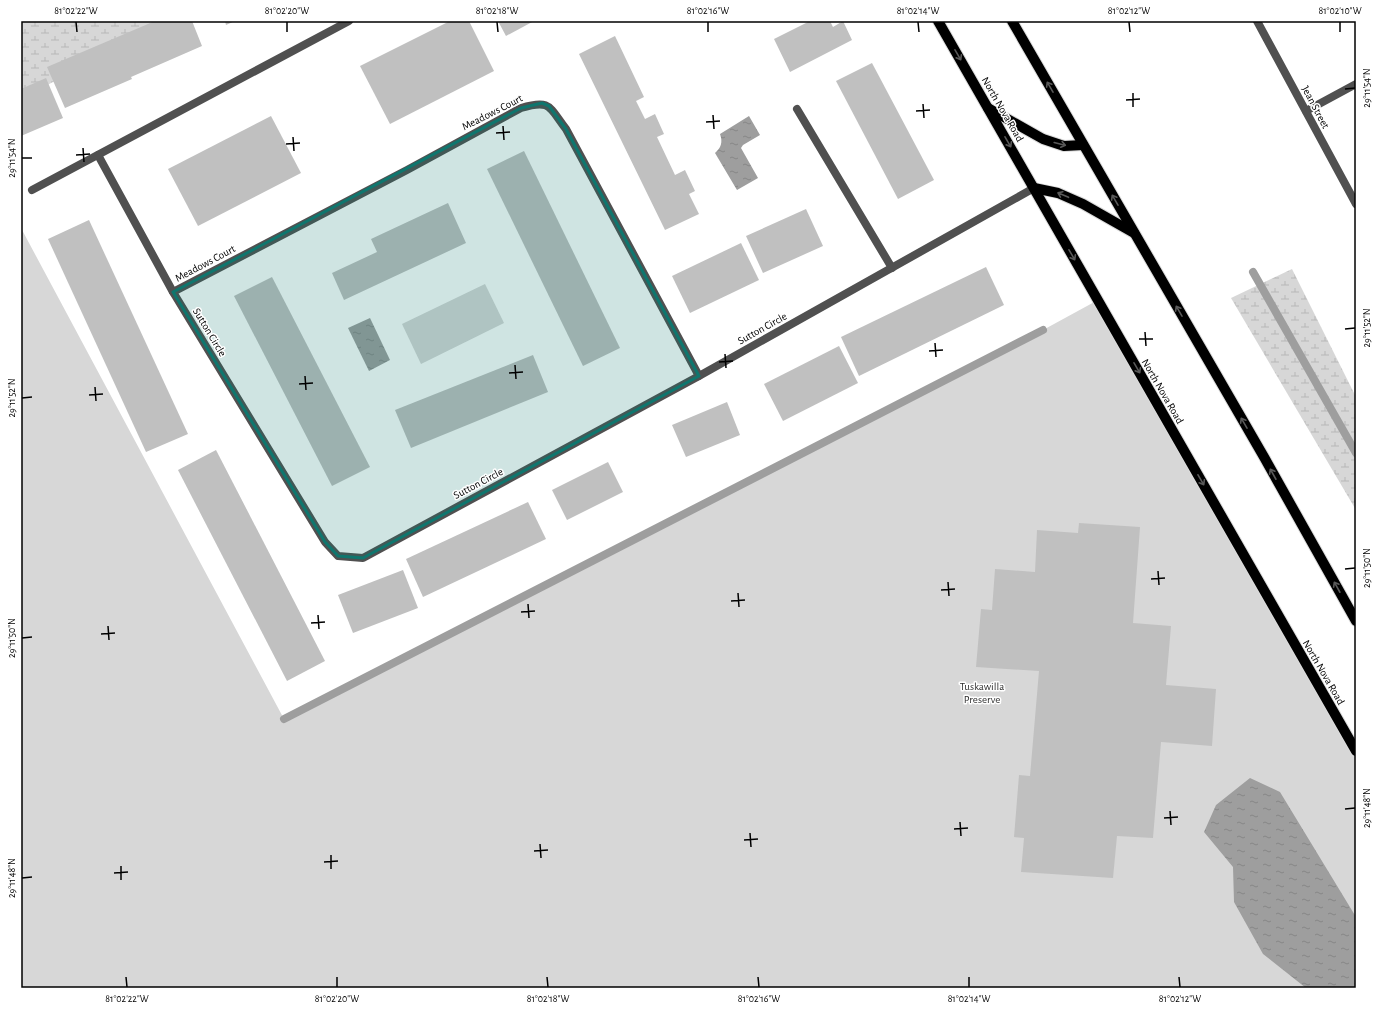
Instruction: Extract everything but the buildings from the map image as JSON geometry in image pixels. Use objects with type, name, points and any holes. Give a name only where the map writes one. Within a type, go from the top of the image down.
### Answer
[{"type":"main road","name":"North Nova Road","points":[[938,21],[1356,751]]},
{"type":"main road","points":[[1012,21],[1264,457],[1356,621]]},
{"type":"main road","points":[[988,108],[1043,139],[1064,146],[1083,145]]},
{"type":"main road","points":[[1034,188],[1058,193],[1083,204],[1134,233]]},
{"type":"street","points":[[32,190],[349,21]]},
{"type":"street","name":"Jean Street","points":[[1257,21],[1356,204]]},
{"type":"street","points":[[1306,111],[1356,84]]},
{"type":"street","name":"Meadows Court","points":[[173,292],[407,170],[521,108],[542,103],[549,106],[566,129],[699,376]]},
{"type":"street","points":[[797,109],[892,268]]},
{"type":"street","name":"Sutton Circle","points":[[98,155],[173,292],[325,542],[338,556],[363,558],[699,376],[1034,188]]},
{"type":"highlighted area","points":[[542,103],[549,106],[566,129],[699,376],[363,558],[338,556],[325,542],[173,292],[521,108]]},
{"type":"green space","points":[[21,21],[168,21],[21,99]]},
{"type":"green space","name":"Tuskawilla Preserve","points":[[21,228],[284,719],[1043,330],[1098,300],[1356,751],[1356,988],[21,988]]},
{"type":"green space","points":[[1292,269],[1356,397],[1356,510],[1231,298]]},
{"type":"green space","points":[[485,284],[504,323],[421,364],[402,324]]},
{"type":"water","points":[[749,116],[760,135],[743,145],[741,148],[758,178],[737,190],[715,153],[721,145],[720,134]]},
{"type":"water","points":[[370,318],[390,360],[369,371],[348,328]]},
{"type":"water","points":[[1250,778],[1280,792],[1356,917],[1356,988],[1306,988],[1263,954],[1234,902],[1233,867],[1204,832],[1216,805]]},
{"type":"waterway","points":[[1253,272],[1356,453]]},
{"type":"waterway","points":[[284,719],[1043,330]]}]
